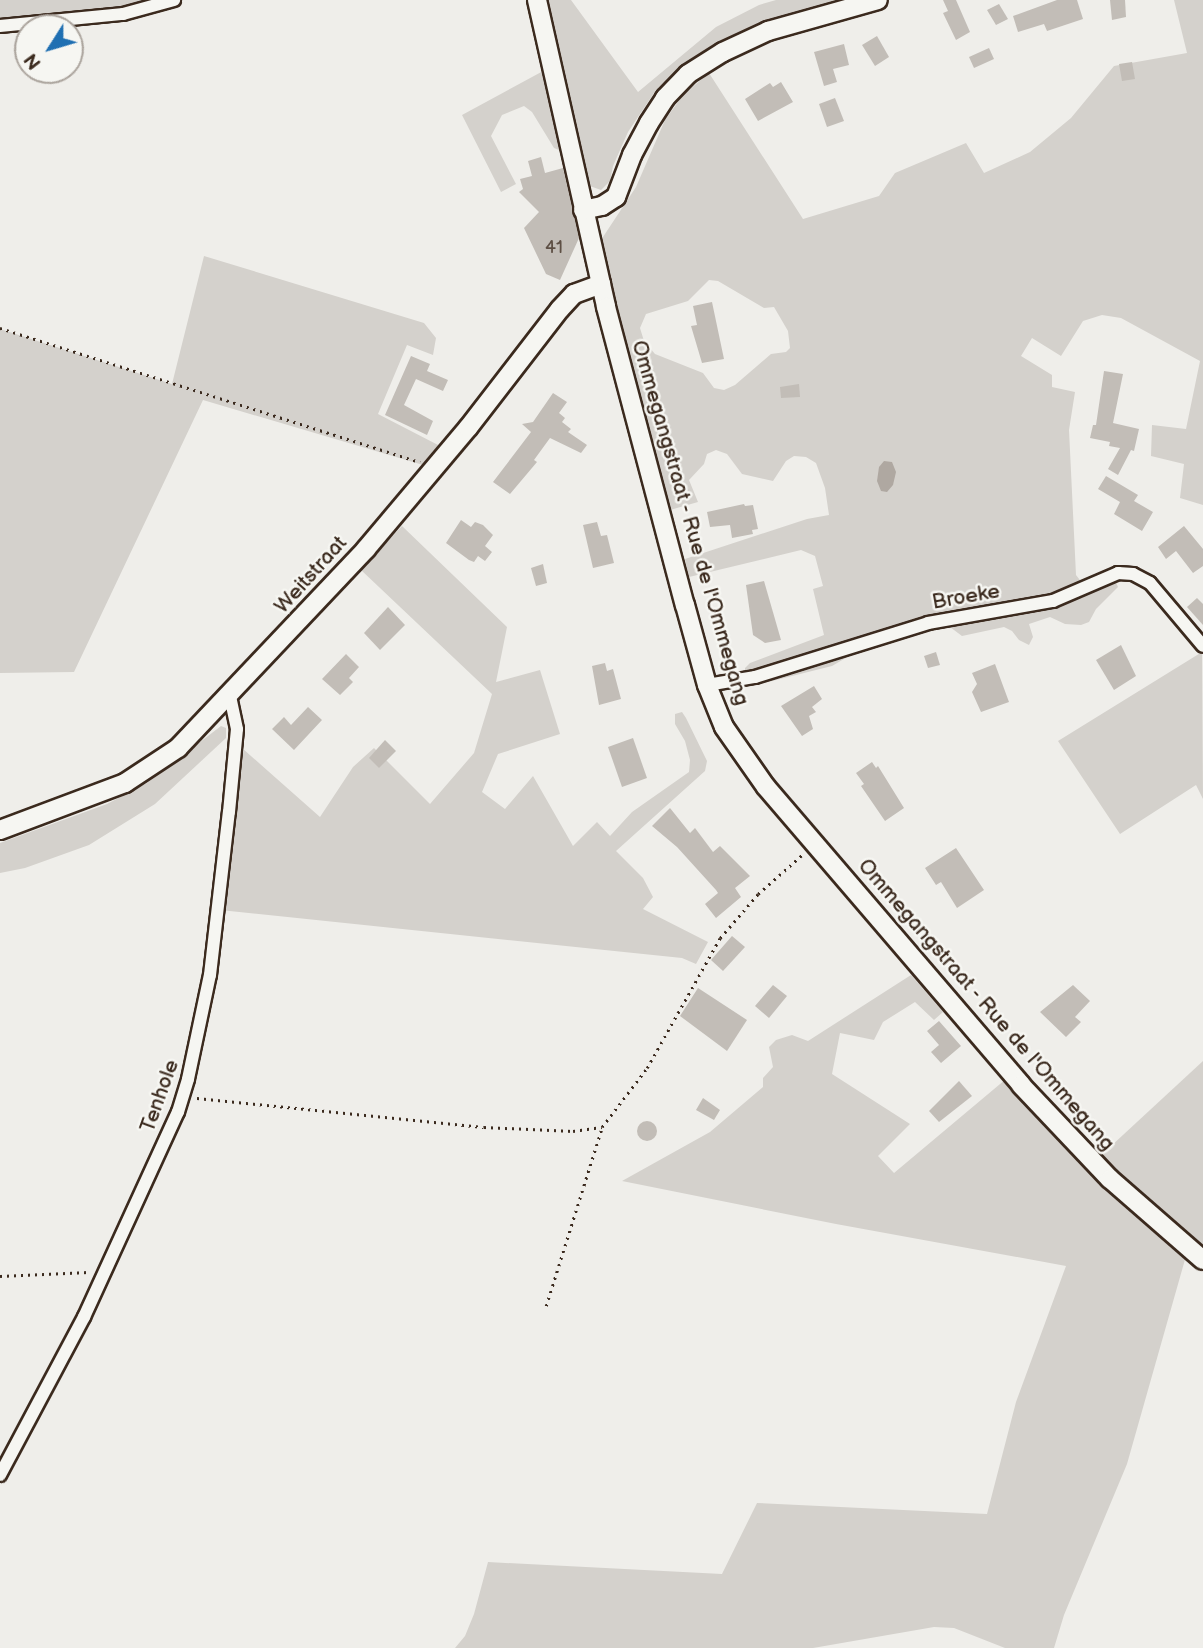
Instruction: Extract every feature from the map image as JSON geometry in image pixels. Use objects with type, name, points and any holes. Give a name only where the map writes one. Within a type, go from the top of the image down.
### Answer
[{"type":"main road","name":"Ommegangstraat - Rue de l'Ommegang","points":[[537,0],[601,284],[707,685],[735,746],[814,845],[1054,1122],[1110,1179],[1203,1260]]},
{"type":"main road","points":[[583,210],[602,206],[616,197],[632,155],[649,123],[665,98],[688,74],[723,51],[768,31],[878,0]]},
{"type":"main road","name":"Weitstraat","points":[[0,830],[139,777],[178,748],[230,697],[436,467],[560,309],[574,294],[601,284]]},
{"type":"street","points":[[0,26],[123,14],[174,0]]},
{"type":"street","name":"Broeke","points":[[707,685],[755,677],[928,623],[1053,600],[1118,573],[1133,574],[1150,583],[1203,646]]},
{"type":"street","name":"Tenhole","points":[[0,1475],[84,1317],[183,1096],[201,1030],[214,940],[237,730],[230,697]]},
{"type":"path","points":[[0,328],[436,467]]},
{"type":"path","points":[[547,1306],[602,1127],[647,1068],[720,938],[765,887],[814,845]]},
{"type":"path","points":[[183,1096],[484,1127],[573,1131],[602,1127]]},
{"type":"path","points":[[0,1276],[103,1273]]},
{"type":"shaded area","points":[[0,0],[154,0],[115,10],[77,14],[14,14],[14,21],[0,22]]},
{"type":"shaded area","points":[[544,0],[571,0],[638,92],[716,27],[759,5],[776,0],[836,0],[715,44],[684,64],[656,90],[628,132],[613,166],[610,181],[601,190],[587,185]]},
{"type":"shaded area","points":[[1174,0],[1203,0],[1203,505],[1180,498],[1184,464],[1151,456],[1152,425],[1186,429],[1200,361],[1121,318],[1102,315],[1083,321],[1061,356],[1032,338],[1021,356],[1052,375],[1052,387],[1075,392],[1069,430],[1076,575],[1086,588],[1114,578],[1118,587],[1096,609],[1089,622],[1081,625],[1065,624],[1050,617],[1029,624],[1033,637],[1029,645],[1004,627],[962,636],[950,627],[943,616],[921,618],[845,645],[849,656],[832,666],[760,684],[745,685],[745,668],[750,663],[824,635],[813,589],[823,586],[815,556],[801,550],[689,577],[685,559],[807,519],[829,515],[825,488],[816,463],[806,457],[794,456],[786,461],[773,481],[742,474],[727,454],[716,450],[707,454],[704,464],[689,480],[698,502],[670,510],[599,243],[636,187],[665,120],[683,95],[709,73],[803,219],[879,196],[895,173],[966,143],[984,173],[1030,152],[1071,118],[1114,66],[1187,53]],"holes":[[[709,280],[718,281],[764,308],[774,307],[788,331],[790,348],[786,352],[771,354],[735,385],[724,390],[714,388],[703,373],[655,354],[644,341],[640,328],[646,314],[688,301]]]},
{"type":"shaded area","points":[[545,70],[564,152],[554,148],[532,112],[524,106],[502,115],[491,136],[516,184],[501,192],[462,115]]},
{"type":"shaded area","points":[[204,256],[424,323],[436,338],[433,355],[407,345],[378,414],[440,446],[423,465],[203,400],[74,672],[0,673],[0,329],[172,384]]},
{"type":"shaded area","points":[[884,461],[892,462],[896,472],[893,485],[887,492],[881,491],[877,481],[879,467]]},
{"type":"shaded area","points":[[402,526],[507,627],[496,682],[540,670],[560,734],[498,754],[482,792],[505,809],[533,776],[573,846],[597,822],[610,836],[632,812],[689,772],[690,760],[685,741],[675,724],[675,714],[682,712],[707,761],[705,771],[616,851],[643,878],[653,897],[643,909],[708,942],[696,964],[682,958],[220,910],[242,748],[320,817],[353,767],[374,748],[430,804],[474,753],[492,694],[361,570]]},
{"type":"shaded area","points":[[1202,652],[1203,799],[1196,785],[1120,834],[1058,741]]},
{"type":"shaded area","points":[[221,726],[226,728],[226,738],[155,804],[89,845],[25,868],[0,873],[0,843],[107,804],[147,783]]},
{"type":"shaded area","points":[[911,975],[943,1012],[934,1020],[915,1002],[883,1022],[874,1040],[840,1033],[832,1074],[910,1124],[878,1156],[894,1173],[1006,1079],[1111,1190],[1186,1256],[1127,1464],[1064,1615],[1054,1648],[1005,1648],[954,1628],[934,1627],[813,1648],[455,1648],[465,1636],[474,1614],[488,1562],[722,1574],[757,1503],[987,1514],[1016,1402],[1066,1266],[622,1181],[710,1132],[763,1087],[763,1078],[773,1067],[769,1047],[776,1040],[792,1035],[808,1041]]},
{"type":"shaded area","points":[[1203,1061],[1203,1255],[1097,1159]]},
{"type":"building","points":[[943,0],[956,0],[970,32],[956,40],[943,13],[948,11]]},
{"type":"building","points":[[1057,0],[1077,0],[1083,19],[1047,31],[1044,24],[1018,32],[1013,16]]},
{"type":"building","points":[[1110,0],[1125,0],[1126,17],[1112,20]]},
{"type":"building","points":[[999,4],[1008,19],[996,25],[987,10]]},
{"type":"building","points":[[877,36],[889,57],[875,66],[862,45]]},
{"type":"building","points":[[844,44],[849,65],[833,69],[837,82],[824,86],[814,52]]},
{"type":"building","points":[[989,48],[994,59],[974,68],[969,57]]},
{"type":"building","points":[[1132,62],[1135,79],[1122,81],[1119,64]]},
{"type":"building","points":[[781,82],[793,102],[758,121],[745,99],[770,83],[773,87]]},
{"type":"building","points":[[835,98],[844,121],[827,127],[819,104]]},
{"type":"building","points":[[541,157],[545,173],[563,168],[579,238],[560,280],[546,274],[524,228],[539,212],[519,192],[523,189],[520,179],[532,176],[528,161]]},
{"type":"building","points":[[712,302],[724,359],[702,363],[691,326],[697,325],[693,306]]},
{"type":"building","points":[[411,356],[430,364],[427,371],[448,380],[443,391],[416,379],[404,405],[433,421],[427,435],[385,415]]},
{"type":"building","points":[[1104,371],[1123,374],[1113,423],[1139,429],[1134,451],[1131,450],[1118,475],[1108,469],[1120,448],[1109,446],[1110,442],[1090,438],[1093,425],[1096,425]]},
{"type":"building","points":[[799,384],[800,397],[781,398],[780,387]]},
{"type":"building","points":[[553,393],[567,402],[559,413],[565,418],[562,422],[571,429],[568,432],[587,445],[581,453],[550,438],[534,460],[537,462],[510,494],[493,482],[531,432],[522,424],[533,422]]},
{"type":"building","points":[[1106,476],[1138,495],[1134,501],[1153,512],[1142,531],[1114,514],[1120,502],[1098,489]]},
{"type":"building","points":[[744,504],[753,505],[758,529],[752,530],[753,534],[732,538],[730,525],[710,527],[707,512]]},
{"type":"building","points":[[461,520],[471,527],[475,522],[483,525],[493,535],[485,546],[492,552],[485,561],[478,556],[474,562],[469,560],[446,543]]},
{"type":"building","points":[[597,522],[601,536],[607,535],[614,563],[593,568],[583,525]]},
{"type":"building","points":[[1184,526],[1203,549],[1203,566],[1193,573],[1176,551],[1166,559],[1158,547]]},
{"type":"building","points":[[543,564],[547,583],[536,586],[531,568]]},
{"type":"building","points":[[764,581],[781,640],[765,643],[753,635],[746,585]]},
{"type":"building","points":[[1197,598],[1203,604],[1203,625],[1187,607]]},
{"type":"building","points":[[388,607],[405,625],[380,650],[364,633]]},
{"type":"building","points":[[1121,645],[1136,676],[1114,690],[1096,660]]},
{"type":"building","points":[[936,652],[940,665],[928,668],[924,656]]},
{"type":"building","points":[[346,654],[359,667],[349,678],[353,682],[340,695],[322,679]]},
{"type":"building","points":[[605,663],[607,671],[613,669],[621,699],[599,705],[592,666]]},
{"type":"building","points":[[995,664],[1009,702],[981,712],[972,692],[977,684],[972,673]]},
{"type":"building","points":[[814,686],[822,699],[812,707],[816,712],[809,716],[813,729],[802,736],[781,706]]},
{"type":"building","points":[[308,707],[322,720],[294,750],[272,729],[284,717],[291,725]]},
{"type":"building","points":[[633,738],[647,778],[622,787],[608,747]]},
{"type":"building","points":[[385,740],[396,751],[379,768],[369,758]]},
{"type":"building","points":[[872,762],[876,768],[878,766],[904,808],[885,821],[861,786],[864,784],[856,773]]},
{"type":"building","points":[[670,808],[690,833],[695,828],[713,852],[720,846],[750,876],[735,888],[741,897],[716,918],[705,904],[718,893],[716,890],[677,847],[652,826]]},
{"type":"building","points":[[956,848],[984,890],[957,908],[941,882],[936,885],[925,868]]},
{"type":"building","points":[[732,936],[745,947],[723,971],[711,960]]},
{"type":"building","points":[[773,985],[787,996],[769,1018],[755,1006]]},
{"type":"building","points":[[1073,985],[1090,1001],[1075,1017],[1081,1022],[1066,1037],[1040,1012]]},
{"type":"building","points":[[698,988],[747,1020],[727,1051],[680,1016]]},
{"type":"building","points":[[939,1021],[961,1046],[941,1063],[931,1052],[939,1045],[927,1031]]},
{"type":"building","points":[[959,1081],[972,1096],[939,1122],[929,1111]]},
{"type":"building","points":[[703,1098],[720,1110],[714,1120],[696,1110]]},
{"type":"building","points":[[647,1121],[654,1124],[657,1131],[654,1138],[647,1141],[640,1138],[637,1131],[640,1124]]}]
